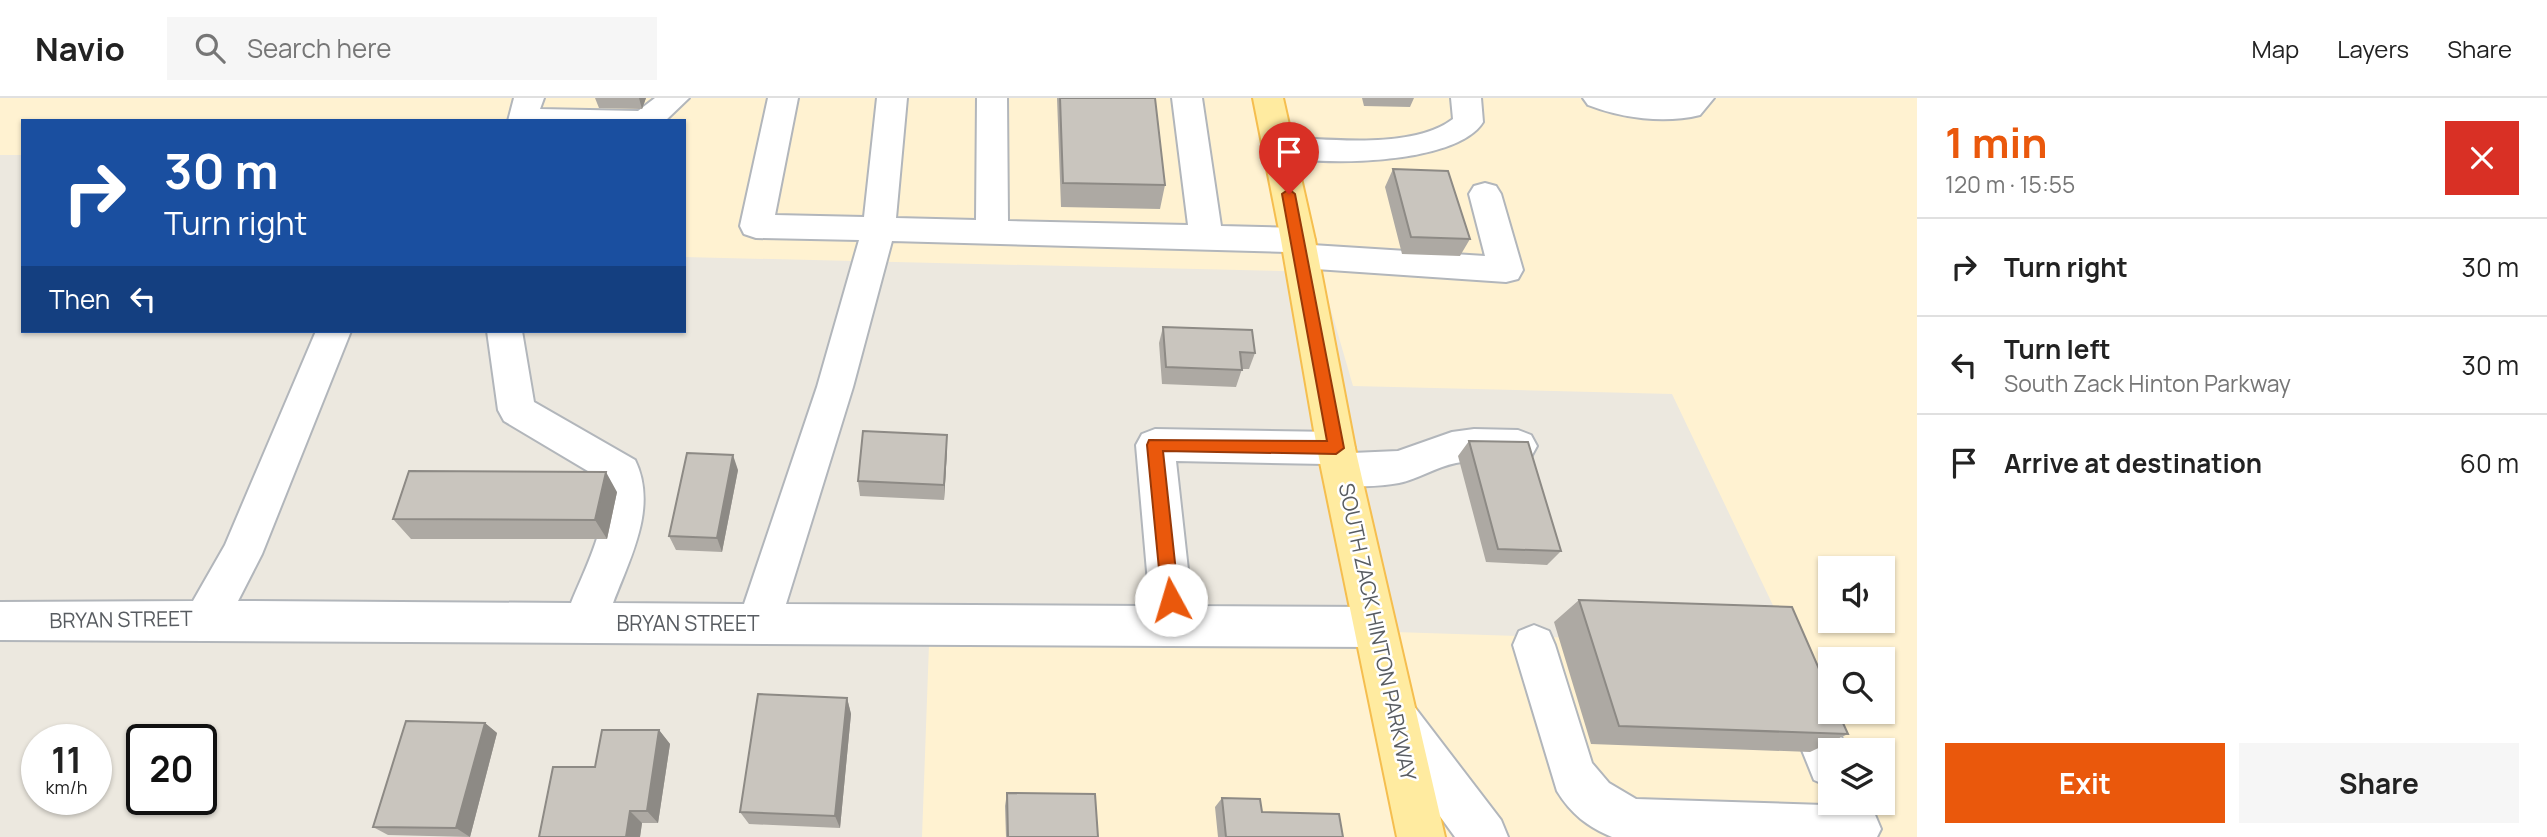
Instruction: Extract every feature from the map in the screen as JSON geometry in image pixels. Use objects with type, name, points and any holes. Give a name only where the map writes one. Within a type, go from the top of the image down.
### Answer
[{"type":"main road","name":"SOUTH ZACK HINTON PARKWAY","points":[[1268,98],[1300,248],[1339,459],[1421,837]]},
{"type":"street","points":[[648,119],[674,98]]},
{"type":"street","points":[[782,98],[756,226],[1206,236],[1506,270],[1485,194]]},
{"type":"street","points":[[758,625],[835,387],[879,229],[892,98]]},
{"type":"street","points":[[992,98],[992,231]]},
{"type":"street","points":[[1187,98],[1206,236]]},
{"type":"street","points":[[1279,147],[1384,149],[1437,141],[1459,133],[1468,122],[1466,98]]},
{"type":"street","points":[[1598,98],[1626,106],[1671,109],[1689,108],[1699,98]]},
{"type":"street","points":[[525,108],[627,119]]},
{"type":"street","points":[[205,620],[242,554],[332,333]]},
{"type":"street","points":[[505,333],[517,410],[621,471],[626,500],[615,544],[584,623]]},
{"type":"street","points":[[1173,626],[1155,445],[1339,459],[1398,467],[1452,448],[1474,445],[1524,446]]},
{"type":"street","name":"BRYAN STREET","points":[[0,621],[1375,627]]},
{"type":"street","points":[[1534,645],[1573,775],[1584,793],[1608,813],[1636,823],[1722,832],[1857,829],[1852,815]]},
{"type":"street","points":[[1796,681],[1819,738]]},
{"type":"street","points":[[1397,720],[1484,837]]},
{"type":"shaded area","points":[[0,98],[1917,98],[1917,837],[922,837],[930,617],[1792,645],[1672,394],[1353,386],[1320,272],[686,257],[686,119],[21,119],[21,155],[0,155]]},
{"type":"building","points":[[1060,98],[1155,98],[1165,185],[1063,183]]},
{"type":"building","points":[[1393,169],[1448,171],[1470,239],[1411,237]]},
{"type":"building","points":[[1163,327],[1252,330],[1255,353],[1240,352],[1242,370],[1166,367]]},
{"type":"building","points":[[863,431],[947,435],[944,485],[858,481]]},
{"type":"building","points":[[1469,441],[1528,442],[1561,551],[1498,549]]},
{"type":"building","points":[[687,453],[733,455],[717,538],[669,536]]},
{"type":"building","points":[[409,471],[606,472],[595,520],[393,519]]},
{"type":"building","points":[[1579,600],[1792,607],[1818,667],[1818,724],[1843,724],[1848,734],[1619,726]]},
{"type":"building","points":[[758,694],[847,698],[835,816],[740,812]]},
{"type":"building","points":[[406,721],[485,723],[456,828],[373,827]]},
{"type":"building","points":[[602,730],[659,730],[647,811],[630,811],[626,837],[539,837],[553,767],[595,767]]},
{"type":"building","points":[[1007,793],[1095,794],[1098,837],[1008,837]]},
{"type":"building","points":[[1222,798],[1260,799],[1262,812],[1339,814],[1343,837],[1226,837]]},
{"type":"route","points":[[1171,600],[1155,445],[1336,448],[1289,194]]}]
